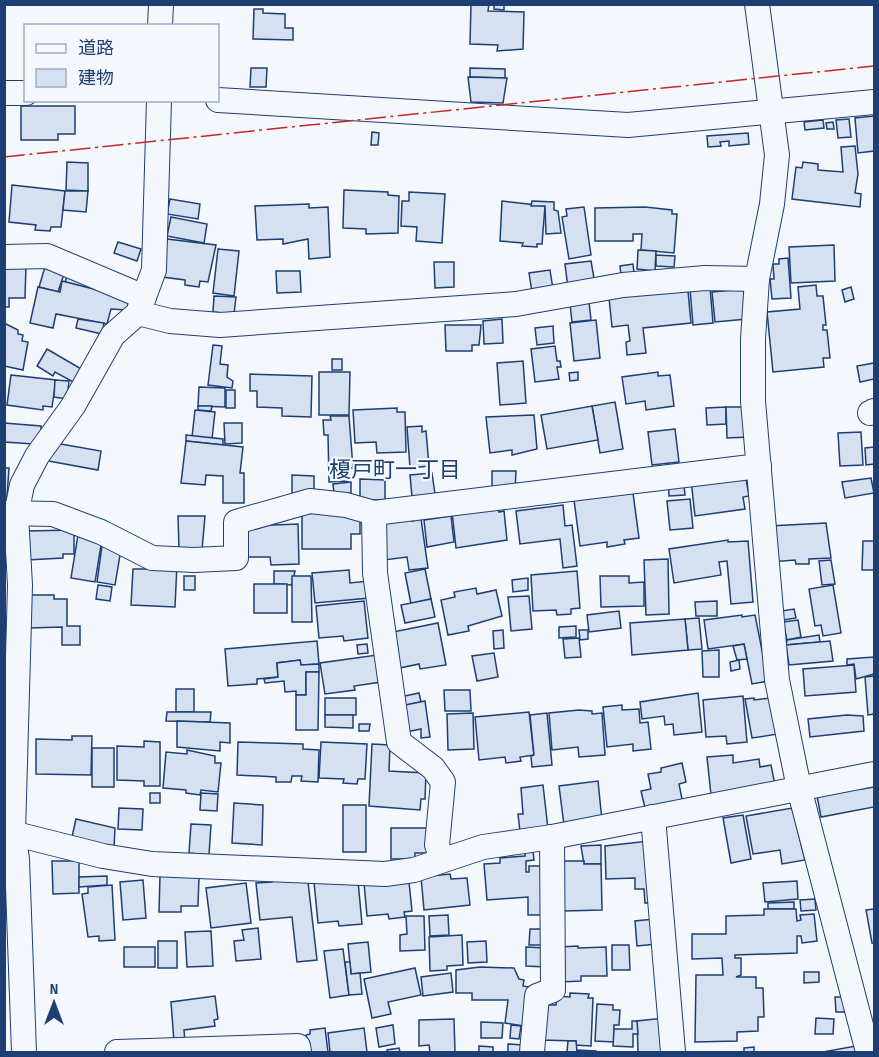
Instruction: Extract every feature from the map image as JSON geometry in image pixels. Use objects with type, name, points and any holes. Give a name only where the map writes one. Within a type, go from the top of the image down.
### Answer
[{"type":"street","points":[[160,24],[161,4]]},
{"type":"street","points":[[757,4],[777,155],[774,185],[757,279],[753,339],[753,401],[777,680],[799,788],[868,1053]]},
{"type":"street","points":[[4,93],[24,93]]},
{"type":"street","points":[[219,100],[628,125],[874,102]]},
{"type":"street","points":[[24,1053],[17,859],[9,832],[20,585],[10,514],[37,456],[73,406],[113,335],[141,305],[154,270],[159,102]]},
{"type":"street","points":[[4,257],[47,256],[170,321],[220,325],[516,304],[623,285],[705,278],[757,279]]},
{"type":"street","points":[[10,514],[52,514],[101,532],[152,558],[194,560],[236,558],[236,522],[310,501],[346,505],[374,513],[759,466]]},
{"type":"street","points":[[374,513],[375,573],[399,742],[433,768],[443,782],[437,845],[442,860]]},
{"type":"street","points":[[9,832],[103,856],[152,864],[385,874],[414,870],[483,847],[552,837],[874,774]]},
{"type":"street","points":[[653,817],[673,1053]]},
{"type":"street","points":[[532,1053],[537,996],[554,990],[552,837]]},
{"type":"street","points":[[117,1053],[298,1046],[298,1053]]},
{"type":"building","points":[[471,4],[489,4],[488,11],[524,12],[523,49],[497,51],[498,45],[470,44]]},
{"type":"building","points":[[494,4],[504,4],[504,10],[494,9]]},
{"type":"building","points":[[254,9],[263,9],[263,13],[285,14],[285,28],[293,28],[293,40],[253,39]]},
{"type":"building","points":[[251,68],[267,68],[266,87],[250,87]]},
{"type":"building","points":[[470,68],[505,69],[505,78],[470,77]]},
{"type":"building","points":[[468,77],[507,78],[503,103],[471,102]]},
{"type":"building","points":[[21,106],[75,106],[75,134],[58,134],[58,140],[21,140]]},
{"type":"building","points":[[874,116],[874,151],[858,153],[855,118]]},
{"type":"building","points":[[849,119],[851,137],[838,138],[836,120]]},
{"type":"building","points":[[823,120],[824,128],[805,130],[804,122]]},
{"type":"building","points":[[833,122],[834,129],[827,129],[826,123]]},
{"type":"building","points":[[372,132],[379,133],[378,145],[371,145]]},
{"type":"building","points":[[748,133],[749,144],[729,146],[729,141],[720,142],[721,146],[708,147],[707,136]]},
{"type":"building","points":[[855,146],[858,174],[855,193],[861,194],[860,207],[792,199],[796,167],[802,168],[803,162],[818,164],[818,170],[843,172],[841,147]]},
{"type":"building","points":[[67,162],[88,163],[88,191],[66,190]]},
{"type":"building","points":[[12,185],[65,191],[61,227],[51,227],[50,231],[35,230],[36,225],[9,222]]},
{"type":"building","points":[[344,190],[388,192],[388,195],[399,196],[398,233],[366,234],[366,229],[343,228]]},
{"type":"building","points":[[65,191],[88,191],[86,212],[63,210]]},
{"type":"building","points":[[409,192],[445,194],[442,243],[416,241],[417,227],[401,226],[402,201],[409,201]]},
{"type":"building","points":[[170,199],[200,204],[198,219],[167,214]]},
{"type":"building","points":[[502,201],[545,206],[542,244],[537,244],[537,247],[522,246],[523,243],[500,241]]},
{"type":"building","points":[[532,201],[554,202],[554,210],[558,211],[561,233],[546,234],[545,206],[531,206]]},
{"type":"building","points":[[309,204],[309,208],[328,207],[330,257],[309,259],[308,239],[283,244],[283,239],[257,240],[255,206]]},
{"type":"building","points":[[584,207],[591,255],[569,259],[562,217],[567,216],[566,209]]},
{"type":"building","points":[[645,207],[672,210],[672,214],[677,214],[674,253],[641,250],[642,234],[633,234],[633,241],[595,241],[595,208]]},
{"type":"building","points":[[171,217],[207,224],[204,243],[167,236]]},
{"type":"building","points":[[167,239],[216,245],[208,282],[200,281],[199,287],[185,285],[185,280],[162,277]]},
{"type":"building","points":[[118,242],[141,249],[137,261],[114,253]]},
{"type":"building","points":[[834,245],[835,281],[791,283],[789,247]]},
{"type":"building","points":[[218,249],[239,251],[234,296],[213,293]]},
{"type":"building","points":[[638,250],[656,251],[655,271],[637,269]]},
{"type":"building","points":[[656,255],[675,256],[674,267],[656,266]]},
{"type":"building","points":[[788,258],[791,298],[772,299],[770,279],[774,279],[773,264],[779,264],[779,259]]},
{"type":"building","points":[[591,261],[595,284],[568,288],[565,264]]},
{"type":"building","points":[[434,262],[454,262],[454,287],[435,288]]},
{"type":"building","points":[[633,264],[634,273],[621,275],[620,266]]},
{"type":"building","points":[[4,265],[26,265],[25,298],[9,298],[9,307],[4,307]]},
{"type":"building","points":[[45,267],[64,274],[58,292],[39,287]]},
{"type":"building","points":[[550,270],[553,289],[532,292],[529,273]]},
{"type":"building","points":[[276,271],[300,271],[301,292],[277,293]]},
{"type":"building","points":[[67,276],[121,297],[65,282]]},
{"type":"building","points":[[62,281],[129,298],[127,310],[111,309],[107,324],[56,314],[53,328],[30,323],[38,287],[60,292]]},
{"type":"building","points":[[816,285],[817,296],[823,296],[826,325],[823,325],[823,330],[827,330],[830,358],[823,358],[824,367],[773,372],[767,312],[800,309],[798,287]]},
{"type":"building","points":[[710,287],[713,323],[693,325],[690,289]]},
{"type":"building","points":[[851,287],[854,299],[845,302],[842,290]]},
{"type":"building","points":[[744,289],[747,319],[715,322],[712,292]]},
{"type":"building","points":[[688,291],[691,323],[643,328],[646,353],[627,355],[626,342],[630,341],[628,325],[612,327],[609,298]]},
{"type":"building","points":[[214,296],[236,297],[234,314],[213,312]]},
{"type":"building","points":[[589,302],[591,320],[572,322],[570,304]]},
{"type":"building","points":[[78,319],[104,323],[102,334],[76,328]]},
{"type":"building","points":[[502,319],[503,343],[484,344],[483,321]]},
{"type":"building","points":[[596,320],[600,358],[574,361],[570,323]]},
{"type":"building","points":[[4,323],[18,330],[18,334],[23,335],[22,341],[28,342],[23,370],[4,366]]},
{"type":"building","points":[[445,325],[481,325],[479,345],[472,345],[472,351],[446,351]]},
{"type":"building","points":[[553,326],[554,343],[537,345],[535,328]]},
{"type":"building","points":[[213,345],[222,346],[220,364],[228,365],[227,377],[233,381],[232,388],[208,385]]},
{"type":"building","points":[[555,346],[557,361],[560,361],[561,367],[557,367],[559,379],[535,382],[531,349]]},
{"type":"building","points":[[47,349],[83,370],[75,383],[55,372],[53,376],[37,366]]},
{"type":"building","points":[[332,359],[342,359],[342,370],[332,370]]},
{"type":"building","points":[[523,361],[526,403],[500,405],[497,363]]},
{"type":"building","points":[[874,363],[874,379],[860,382],[857,366]]},
{"type":"building","points":[[319,372],[350,372],[349,415],[319,415]]},
{"type":"building","points":[[578,372],[578,380],[570,381],[569,373]]},
{"type":"building","points":[[658,372],[658,376],[670,375],[674,406],[646,410],[645,401],[626,404],[622,377]]},
{"type":"building","points":[[250,374],[312,376],[311,417],[282,416],[282,408],[257,407],[257,391],[250,391]]},
{"type":"building","points":[[11,375],[56,380],[52,407],[43,406],[43,410],[7,405]]},
{"type":"building","points":[[55,380],[69,381],[67,399],[54,397]]},
{"type":"building","points":[[199,387],[225,388],[225,407],[198,406]]},
{"type":"building","points":[[226,390],[235,390],[235,408],[226,408]]},
{"type":"building","points":[[615,402],[623,449],[600,453],[592,406]]},
{"type":"building","points":[[198,406],[212,406],[211,411],[198,410]]},
{"type":"building","points":[[592,406],[598,440],[547,449],[541,415]]},
{"type":"building","points":[[726,407],[726,424],[707,425],[706,408]]},
{"type":"building","points":[[726,407],[749,407],[749,437],[727,438]]},
{"type":"building","points":[[397,408],[397,412],[405,412],[406,452],[377,453],[376,442],[355,443],[353,410]]},
{"type":"building","points":[[195,410],[215,412],[212,439],[192,437]]},
{"type":"building","points":[[534,415],[537,449],[512,455],[512,450],[490,453],[486,417]]},
{"type":"building","points":[[330,416],[349,416],[353,468],[349,468],[349,481],[329,482],[328,435],[324,435],[323,420],[331,420]]},
{"type":"building","points":[[4,423],[41,426],[41,431],[34,444],[4,442]]},
{"type":"building","points":[[224,423],[242,423],[242,443],[225,444]]},
{"type":"building","points":[[422,426],[422,432],[426,431],[429,466],[410,468],[407,427]]},
{"type":"building","points":[[675,429],[679,462],[652,465],[648,432]]},
{"type":"building","points":[[861,432],[863,465],[840,466],[838,433]]},
{"type":"building","points":[[186,435],[223,439],[223,445],[186,441]]},
{"type":"building","points":[[186,441],[243,447],[240,473],[244,473],[244,503],[223,503],[223,476],[206,475],[205,485],[181,483]]},
{"type":"building","points":[[55,443],[101,451],[98,470],[43,460]]},
{"type":"building","points":[[874,447],[874,464],[866,465],[865,448]]},
{"type":"building","points":[[4,468],[9,468],[7,497],[4,497]]},
{"type":"building","points":[[492,471],[516,471],[515,492],[492,492]]},
{"type":"building","points":[[432,473],[435,494],[412,497],[410,475]]},
{"type":"building","points":[[745,473],[749,496],[743,497],[745,509],[695,516],[691,480]]},
{"type":"building","points":[[292,475],[314,476],[314,496],[292,496]]},
{"type":"building","points":[[683,476],[685,495],[669,496],[668,477]]},
{"type":"building","points":[[871,478],[874,493],[845,498],[842,482]]},
{"type":"building","points":[[360,479],[385,480],[385,500],[360,500]]},
{"type":"building","points":[[351,482],[351,493],[334,494],[333,484]]},
{"type":"building","points":[[633,493],[639,538],[624,540],[625,544],[607,547],[607,542],[580,546],[574,500]]},
{"type":"building","points":[[690,499],[693,528],[670,530],[667,501]]},
{"type":"building","points":[[563,505],[565,526],[572,525],[577,566],[563,568],[560,539],[520,544],[516,511]]},
{"type":"building","points":[[498,507],[499,512],[504,511],[507,540],[456,548],[452,512]]},
{"type":"building","points":[[351,511],[360,518],[360,534],[351,534],[351,549],[302,549],[302,512]]},
{"type":"building","points":[[411,515],[412,521],[421,519],[428,568],[409,570],[407,557],[384,560],[381,520]]},
{"type":"building","points":[[178,516],[205,516],[202,550],[179,549]]},
{"type":"building","points":[[451,516],[454,542],[427,547],[424,520]]},
{"type":"building","points":[[826,523],[831,558],[809,559],[809,564],[796,564],[795,560],[770,562],[769,526]]},
{"type":"building","points":[[298,524],[299,564],[271,565],[270,557],[245,557],[244,526]]},
{"type":"building","points":[[74,530],[74,554],[63,554],[63,558],[27,560],[26,531]]},
{"type":"building","points":[[78,535],[102,539],[95,582],[71,578]]},
{"type":"building","points":[[728,540],[728,542],[748,541],[753,602],[731,604],[727,561],[719,562],[721,575],[674,583],[669,549]]},
{"type":"building","points":[[863,541],[874,541],[874,570],[862,570]]},
{"type":"building","points":[[102,546],[121,549],[115,585],[97,582]]},
{"type":"building","points":[[668,559],[669,614],[646,615],[644,560]]},
{"type":"building","points":[[831,560],[835,584],[822,585],[819,561]]},
{"type":"building","points":[[177,564],[175,607],[131,605],[133,569],[157,569]]},
{"type":"building","points":[[425,569],[431,599],[411,604],[405,573]]},
{"type":"building","points":[[349,570],[350,583],[369,581],[370,598],[315,603],[312,573]]},
{"type":"building","points":[[274,571],[295,571],[292,585],[274,584]]},
{"type":"building","points":[[577,571],[580,608],[571,609],[571,614],[557,615],[556,610],[533,611],[531,575]]},
{"type":"building","points":[[184,576],[195,576],[195,590],[184,590]]},
{"type":"building","points":[[292,576],[311,576],[312,622],[292,622]]},
{"type":"building","points":[[600,576],[629,576],[629,583],[644,582],[644,606],[601,607]]},
{"type":"building","points":[[528,578],[528,590],[513,592],[512,580]]},
{"type":"building","points":[[254,584],[287,584],[287,613],[254,613]]},
{"type":"building","points":[[98,585],[112,587],[110,601],[96,599]]},
{"type":"building","points":[[833,585],[841,633],[823,636],[821,625],[815,626],[809,589]]},
{"type":"building","points":[[476,588],[477,594],[496,590],[502,616],[468,626],[469,631],[448,635],[441,600],[455,597],[454,592]]},
{"type":"building","points":[[29,595],[54,595],[54,599],[67,599],[67,626],[80,626],[80,645],[62,645],[62,627],[29,628]]},
{"type":"building","points":[[529,596],[532,629],[511,631],[508,597]]},
{"type":"building","points":[[431,599],[435,617],[405,623],[401,605]]},
{"type":"building","points":[[364,601],[368,638],[344,641],[343,636],[319,638],[316,606]]},
{"type":"building","points":[[717,601],[717,616],[696,616],[695,602]]},
{"type":"building","points":[[794,609],[796,618],[777,621],[775,612]]},
{"type":"building","points":[[619,611],[621,628],[589,632],[587,615]]},
{"type":"building","points":[[742,615],[742,617],[755,615],[768,681],[752,684],[744,644],[708,649],[704,620]]},
{"type":"building","points":[[699,618],[702,649],[688,650],[685,619]]},
{"type":"building","points":[[685,619],[688,650],[632,655],[630,623]]},
{"type":"building","points":[[798,620],[801,637],[787,640],[783,622]]},
{"type":"building","points":[[438,623],[446,665],[420,669],[419,664],[395,669],[388,633]]},
{"type":"building","points":[[576,626],[576,637],[559,638],[559,627]]},
{"type":"building","points":[[503,630],[504,648],[494,649],[493,631]]},
{"type":"building","points":[[579,630],[588,630],[588,639],[580,640]]},
{"type":"building","points":[[819,635],[820,642],[786,645],[787,640]]},
{"type":"building","points":[[579,638],[581,657],[565,658],[563,639]]},
{"type":"building","points":[[317,641],[319,664],[301,665],[300,660],[277,663],[278,677],[257,679],[257,684],[228,686],[225,649]]},
{"type":"building","points":[[830,641],[833,661],[789,665],[786,645]]},
{"type":"building","points":[[367,644],[368,653],[358,654],[357,645]]},
{"type":"building","points":[[744,644],[747,659],[737,660],[733,646]]},
{"type":"building","points":[[719,650],[719,677],[703,677],[702,651]]},
{"type":"building","points":[[494,653],[498,677],[477,681],[472,656]]},
{"type":"building","points":[[377,655],[381,682],[354,686],[355,690],[325,694],[320,663]]},
{"type":"building","points":[[874,657],[874,674],[856,679],[854,664],[847,665],[847,659]]},
{"type":"building","points":[[300,660],[301,665],[319,664],[319,672],[306,672],[306,695],[296,695],[296,691],[285,692],[284,681],[265,683],[264,679],[278,677],[277,663]]},
{"type":"building","points":[[739,660],[740,669],[731,671],[730,662]]},
{"type":"building","points":[[854,665],[856,692],[805,696],[803,669]]},
{"type":"building","points":[[306,672],[319,672],[318,730],[296,730],[296,695],[306,695]]},
{"type":"building","points":[[874,676],[874,714],[868,715],[865,677]]},
{"type":"building","points":[[176,689],[194,689],[194,712],[176,712]]},
{"type":"building","points":[[444,690],[470,690],[471,711],[445,711]]},
{"type":"building","points":[[419,693],[421,702],[402,706],[400,697]]},
{"type":"building","points":[[698,693],[702,732],[674,735],[673,724],[665,725],[664,716],[642,719],[640,702]]},
{"type":"building","points":[[743,696],[747,742],[727,744],[726,736],[706,737],[703,700]]},
{"type":"building","points":[[325,698],[356,698],[356,715],[325,715]]},
{"type":"building","points":[[754,698],[754,700],[771,698],[778,734],[752,738],[745,699]]},
{"type":"building","points":[[425,701],[430,737],[421,738],[421,729],[406,732],[400,706]]},
{"type":"building","points":[[622,705],[622,710],[639,709],[640,723],[648,722],[651,749],[633,751],[633,744],[607,747],[603,707]]},
{"type":"building","points":[[592,711],[592,714],[602,713],[605,755],[579,757],[578,747],[552,750],[549,713]]},
{"type":"building","points":[[167,712],[211,712],[210,722],[166,721]]},
{"type":"building","points":[[529,712],[534,755],[520,757],[521,761],[506,763],[505,757],[479,760],[475,717]]},
{"type":"building","points":[[473,713],[474,749],[448,750],[447,714]]},
{"type":"building","points":[[547,713],[552,765],[532,767],[531,756],[534,755],[530,715]]},
{"type":"building","points":[[325,715],[353,715],[353,728],[325,727]]},
{"type":"building","points":[[847,715],[863,716],[864,731],[810,737],[808,719]]},
{"type":"building","points":[[177,721],[230,723],[230,743],[220,742],[220,751],[177,747]]},
{"type":"building","points":[[359,724],[370,724],[369,731],[359,731]]},
{"type":"building","points":[[72,736],[92,736],[91,775],[36,774],[36,739],[72,740]]},
{"type":"building","points":[[144,741],[160,742],[160,786],[144,786],[144,781],[117,780],[117,746],[144,747]]},
{"type":"building","points":[[238,742],[303,744],[303,749],[319,750],[318,782],[301,781],[302,776],[292,776],[291,782],[276,782],[276,777],[237,775]]},
{"type":"building","points":[[321,742],[367,744],[365,779],[358,779],[357,784],[343,783],[344,779],[319,778]]},
{"type":"building","points":[[372,744],[390,745],[389,771],[426,773],[425,799],[421,799],[420,810],[369,806]]},
{"type":"building","points":[[92,748],[114,748],[114,787],[92,787]]},
{"type":"building","points":[[187,750],[215,756],[215,763],[221,763],[218,792],[201,790],[200,795],[186,793],[186,790],[163,788],[166,752],[187,754]]},
{"type":"building","points":[[733,755],[733,763],[759,759],[760,767],[771,765],[775,785],[711,795],[707,757]]},
{"type":"building","points":[[682,763],[686,782],[679,784],[683,804],[646,812],[641,791],[651,789],[648,774],[661,772],[661,768]]},
{"type":"building","points":[[598,781],[602,821],[564,825],[559,786]]},
{"type":"building","points":[[543,785],[548,829],[520,832],[518,814],[523,814],[521,788]]},
{"type":"building","points":[[861,787],[862,789],[874,787],[874,807],[821,817],[817,796]]},
{"type":"building","points":[[150,793],[160,793],[160,803],[150,803]]},
{"type":"building","points":[[201,793],[218,794],[217,811],[200,810]]},
{"type":"building","points":[[234,803],[263,805],[262,845],[232,843]]},
{"type":"building","points":[[343,805],[366,805],[366,852],[343,852]]},
{"type":"building","points":[[119,808],[143,809],[142,830],[118,829]]},
{"type":"building","points":[[792,808],[805,860],[782,864],[780,850],[753,854],[746,816]]},
{"type":"building","points":[[743,815],[751,859],[731,863],[723,818]]},
{"type":"building","points":[[76,819],[115,828],[114,848],[72,837]]},
{"type":"building","points":[[191,824],[211,825],[209,855],[189,853]]},
{"type":"building","points":[[391,828],[430,828],[430,853],[415,853],[415,859],[391,859]]},
{"type":"building","points":[[649,841],[657,903],[645,903],[644,889],[635,889],[635,878],[606,879],[605,846]]},
{"type":"building","points":[[601,845],[601,864],[584,864],[581,846]]},
{"type":"building","points":[[533,851],[534,860],[526,861],[526,872],[529,872],[529,866],[550,866],[549,915],[528,915],[528,897],[487,900],[484,864],[500,863],[500,858],[525,856],[525,852]]},
{"type":"building","points":[[52,861],[79,861],[79,893],[53,894]]},
{"type":"building","points":[[563,861],[601,864],[602,910],[564,911]]},
{"type":"building","points":[[450,874],[451,879],[467,878],[470,905],[424,910],[421,877]]},
{"type":"building","points":[[160,875],[199,876],[198,906],[181,906],[181,912],[159,912]]},
{"type":"building","points":[[107,876],[107,885],[79,887],[79,877]]},
{"type":"building","points":[[272,878],[308,882],[317,960],[297,962],[292,917],[260,920],[256,883],[272,882]]},
{"type":"building","points":[[143,880],[146,918],[123,920],[120,882]]},
{"type":"building","points":[[358,881],[362,924],[339,926],[338,921],[318,923],[314,882]]},
{"type":"building","points":[[797,881],[798,899],[765,902],[763,883]]},
{"type":"building","points":[[409,882],[412,911],[404,912],[405,917],[389,919],[388,914],[367,916],[364,883]]},
{"type":"building","points":[[246,883],[251,923],[211,928],[206,888]]},
{"type":"building","points":[[112,885],[115,940],[99,941],[99,936],[88,937],[82,894],[88,893],[88,887]]},
{"type":"building","points":[[815,899],[816,910],[801,911],[800,900]]},
{"type":"building","points":[[794,902],[794,909],[768,909],[768,903]]},
{"type":"building","points":[[764,909],[796,909],[797,921],[801,920],[800,915],[814,914],[817,941],[802,943],[801,936],[797,936],[797,953],[735,955],[735,958],[741,958],[741,975],[736,977],[756,977],[756,988],[763,988],[764,1017],[758,1017],[758,1031],[737,1032],[737,1041],[695,1042],[696,975],[723,975],[722,958],[692,959],[692,934],[726,934],[726,916],[764,915]]},
{"type":"building","points":[[874,909],[874,943],[872,943],[866,910]]},
{"type":"building","points":[[448,915],[449,935],[430,936],[429,916]]},
{"type":"building","points":[[406,916],[424,916],[425,950],[400,951],[400,935],[407,934]]},
{"type":"building","points":[[654,919],[657,944],[637,946],[635,921]]},
{"type":"building","points":[[258,928],[261,959],[236,961],[234,941],[244,940],[242,930]]},
{"type":"building","points":[[530,929],[545,929],[544,945],[529,945]]},
{"type":"building","points":[[211,931],[213,966],[187,967],[185,932]]},
{"type":"building","points":[[462,935],[463,965],[447,966],[447,970],[430,971],[429,937]]},
{"type":"building","points":[[158,941],[177,941],[177,968],[158,968]]},
{"type":"building","points":[[486,941],[487,962],[468,963],[467,942]]},
{"type":"building","points":[[368,942],[371,972],[351,974],[348,944]]},
{"type":"building","points":[[612,945],[629,945],[630,970],[612,970]]},
{"type":"building","points":[[578,946],[578,948],[606,947],[607,976],[581,976],[581,981],[560,982],[559,947]]},
{"type":"building","points":[[124,947],[155,947],[155,967],[124,967]]},
{"type":"building","points":[[526,947],[546,948],[545,967],[526,966]]},
{"type":"building","points":[[343,949],[349,995],[330,998],[324,951]]},
{"type":"building","points":[[345,962],[350,962],[351,974],[360,973],[362,994],[349,995]]},
{"type":"building","points":[[480,967],[514,968],[519,979],[524,980],[523,986],[529,987],[524,1026],[505,1023],[508,1000],[472,1000],[472,993],[456,993],[456,970]]},
{"type":"building","points":[[415,968],[421,995],[388,1002],[391,1014],[372,1018],[364,979]]},
{"type":"building","points":[[804,972],[819,972],[819,982],[804,983]]},
{"type":"building","points":[[451,973],[453,992],[423,996],[421,977]]},
{"type":"building","points":[[570,993],[589,994],[588,998],[593,998],[591,1046],[575,1045],[576,1041],[541,1040],[543,1005],[556,1005],[557,996],[570,997]]},
{"type":"building","points":[[215,996],[218,1019],[214,1020],[215,1026],[184,1030],[185,1042],[174,1042],[171,1002]]},
{"type":"building","points":[[835,997],[851,997],[852,1012],[836,1012]]},
{"type":"building","points":[[597,1004],[613,1005],[613,1010],[620,1010],[619,1025],[614,1025],[614,1042],[595,1041]]},
{"type":"building","points":[[664,1018],[663,1052],[638,1052],[637,1021]]},
{"type":"building","points":[[816,1018],[834,1019],[833,1034],[815,1034]]},
{"type":"building","points":[[454,1019],[455,1052],[430,1052],[429,1045],[419,1046],[419,1020]]},
{"type":"building","points":[[632,1021],[637,1021],[638,1034],[633,1034],[633,1047],[613,1046],[614,1029],[632,1029]]},
{"type":"building","points":[[481,1022],[503,1023],[502,1038],[481,1038]]},
{"type":"building","points":[[393,1025],[395,1044],[379,1047],[376,1028]]},
{"type":"building","points":[[511,1025],[521,1026],[519,1039],[510,1038]]},
{"type":"building","points":[[325,1028],[328,1052],[308,1052],[306,1035],[310,1034],[310,1030]]},
{"type":"building","points":[[364,1028],[367,1052],[330,1052],[328,1033]]},
{"type":"building","points":[[568,1041],[576,1041],[577,1052],[567,1052]]},
{"type":"building","points":[[508,1044],[524,1045],[524,1052],[508,1052]]},
{"type":"building","points":[[861,1045],[863,1052],[823,1052]]},
{"type":"building","points":[[479,1046],[493,1047],[493,1052],[479,1052]]},
{"type":"building","points":[[754,1047],[754,1052],[744,1052],[744,1048]]},
{"type":"building","points":[[399,1048],[400,1052],[387,1052],[387,1050]]},
{"type":"building","points":[[577,1050],[596,1051],[596,1052],[577,1052]]},
{"type":"power","points":[[4,157],[874,66]]},
{"type":"district","name":"榎戸町一丁目","points":[[395,469]]}]
